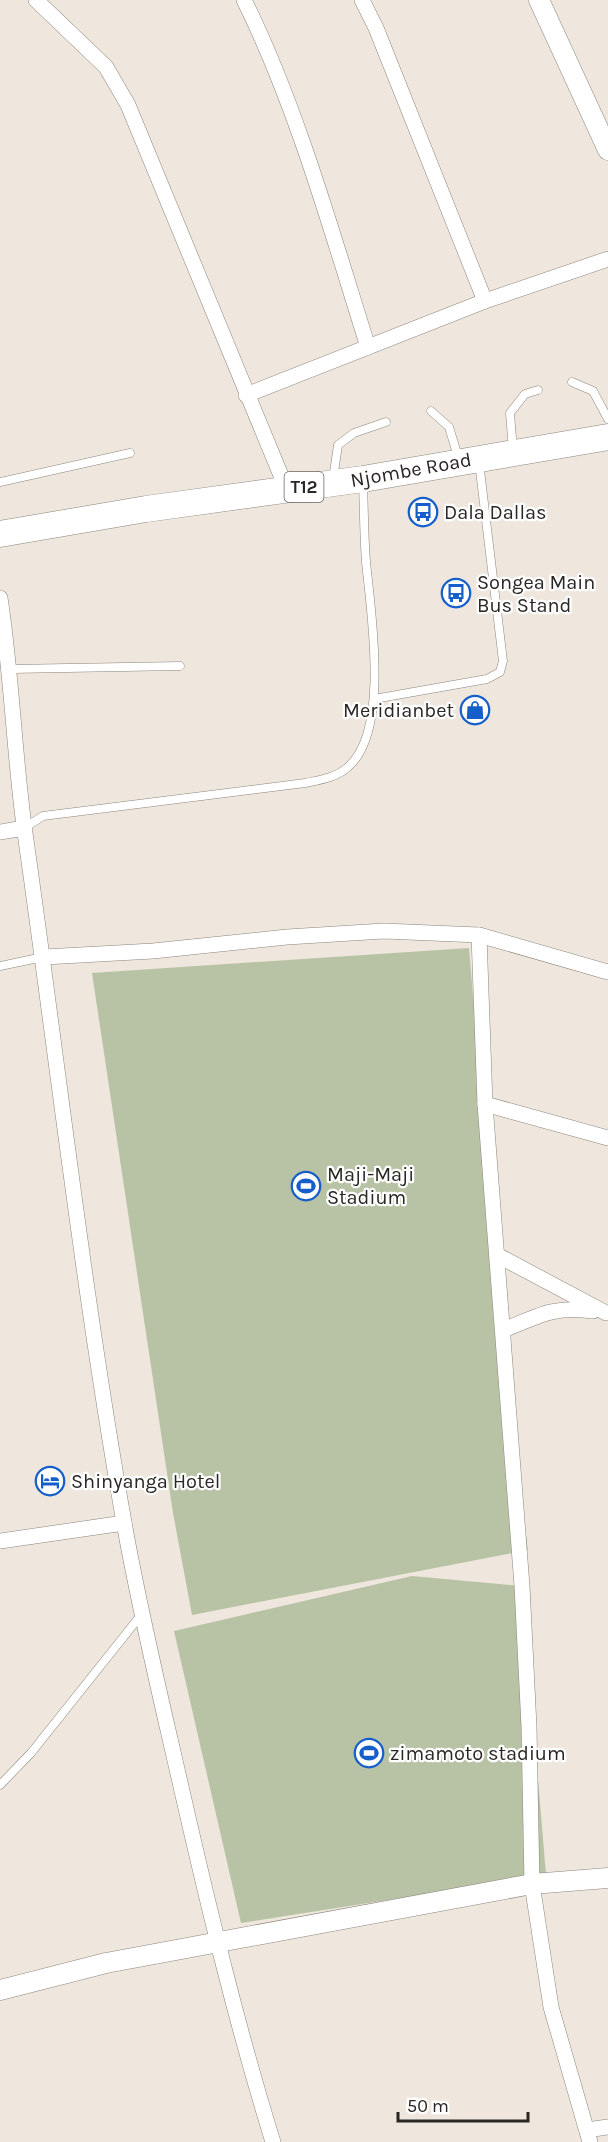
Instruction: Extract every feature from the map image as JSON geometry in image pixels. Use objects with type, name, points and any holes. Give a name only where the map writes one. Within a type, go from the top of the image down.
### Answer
[{"type":"highway","name":"Njombe Road","points":[[0,534],[146,509],[363,479],[469,459],[608,437]]},
{"type":"street","points":[[36,0],[106,67],[128,105],[287,490]]},
{"type":"street","points":[[244,0],[262,37],[297,132],[368,347]]},
{"type":"street","points":[[362,0],[376,28],[485,301]]},
{"type":"street","points":[[539,0],[608,150]]},
{"type":"street","points":[[246,395],[485,301],[608,260]]},
{"type":"street","points":[[0,598],[10,669],[24,828],[44,957],[81,1241],[124,1523],[141,1615],[217,1944],[244,2047],[273,2142]]},
{"type":"street","points":[[0,832],[24,828]]},
{"type":"street","points":[[44,957],[153,951],[287,937],[384,931],[479,935],[608,972]]},
{"type":"street","points":[[479,935],[485,1104],[504,1330],[530,1727],[532,1884],[551,2007],[589,2136],[608,2127]]},
{"type":"street","points":[[485,1104],[608,1138]]},
{"type":"street","points":[[497,1255],[607,1313]]},
{"type":"street","points":[[504,1330],[550,1311],[572,1308],[607,1313]]},
{"type":"street","points":[[0,1541],[124,1523]]},
{"type":"street","points":[[0,1990],[106,1963],[532,1884],[608,1878]]},
{"type":"lane","points":[[572,382],[593,391],[608,419]]},
{"type":"lane","points":[[513,452],[510,413],[525,394],[538,390]]},
{"type":"lane","points":[[374,699],[488,679],[500,672],[502,662],[469,459],[449,428],[431,411]]},
{"type":"lane","points":[[333,483],[338,445],[354,433],[386,422]]},
{"type":"lane","points":[[0,482],[130,453]]},
{"type":"lane","points":[[24,828],[43,816],[208,796],[331,777],[348,767],[364,744],[374,699],[374,643],[366,559],[363,479]]},
{"type":"lane","points":[[10,669],[180,666]]},
{"type":"lane","points":[[0,966],[44,957]]},
{"type":"lane","points":[[0,1785],[31,1753],[141,1615]]},
{"type":"green space","name":"Maji-Maji Stadium","points":[[469,948],[507,1399],[528,1550],[192,1615],[173,1513],[92,973]]},
{"type":"green space","name":"zimamoto stadium","points":[[412,1576],[522,1586],[546,1875],[241,1923],[174,1631]]},
{"type":"place","name":"Dala Dallas","points":[[423,512]]},
{"type":"place","name":"Songea Main Bus Stand","points":[[456,593]]},
{"type":"place","name":"Meridianbet","points":[[475,710]]},
{"type":"place","name":"Maji-Maji Stadium","points":[[306,1186]]},
{"type":"place","name":"Shinyanga Hotel","points":[[50,1481]]},
{"type":"place","name":"zimamoto stadium","points":[[369,1753]]}]
